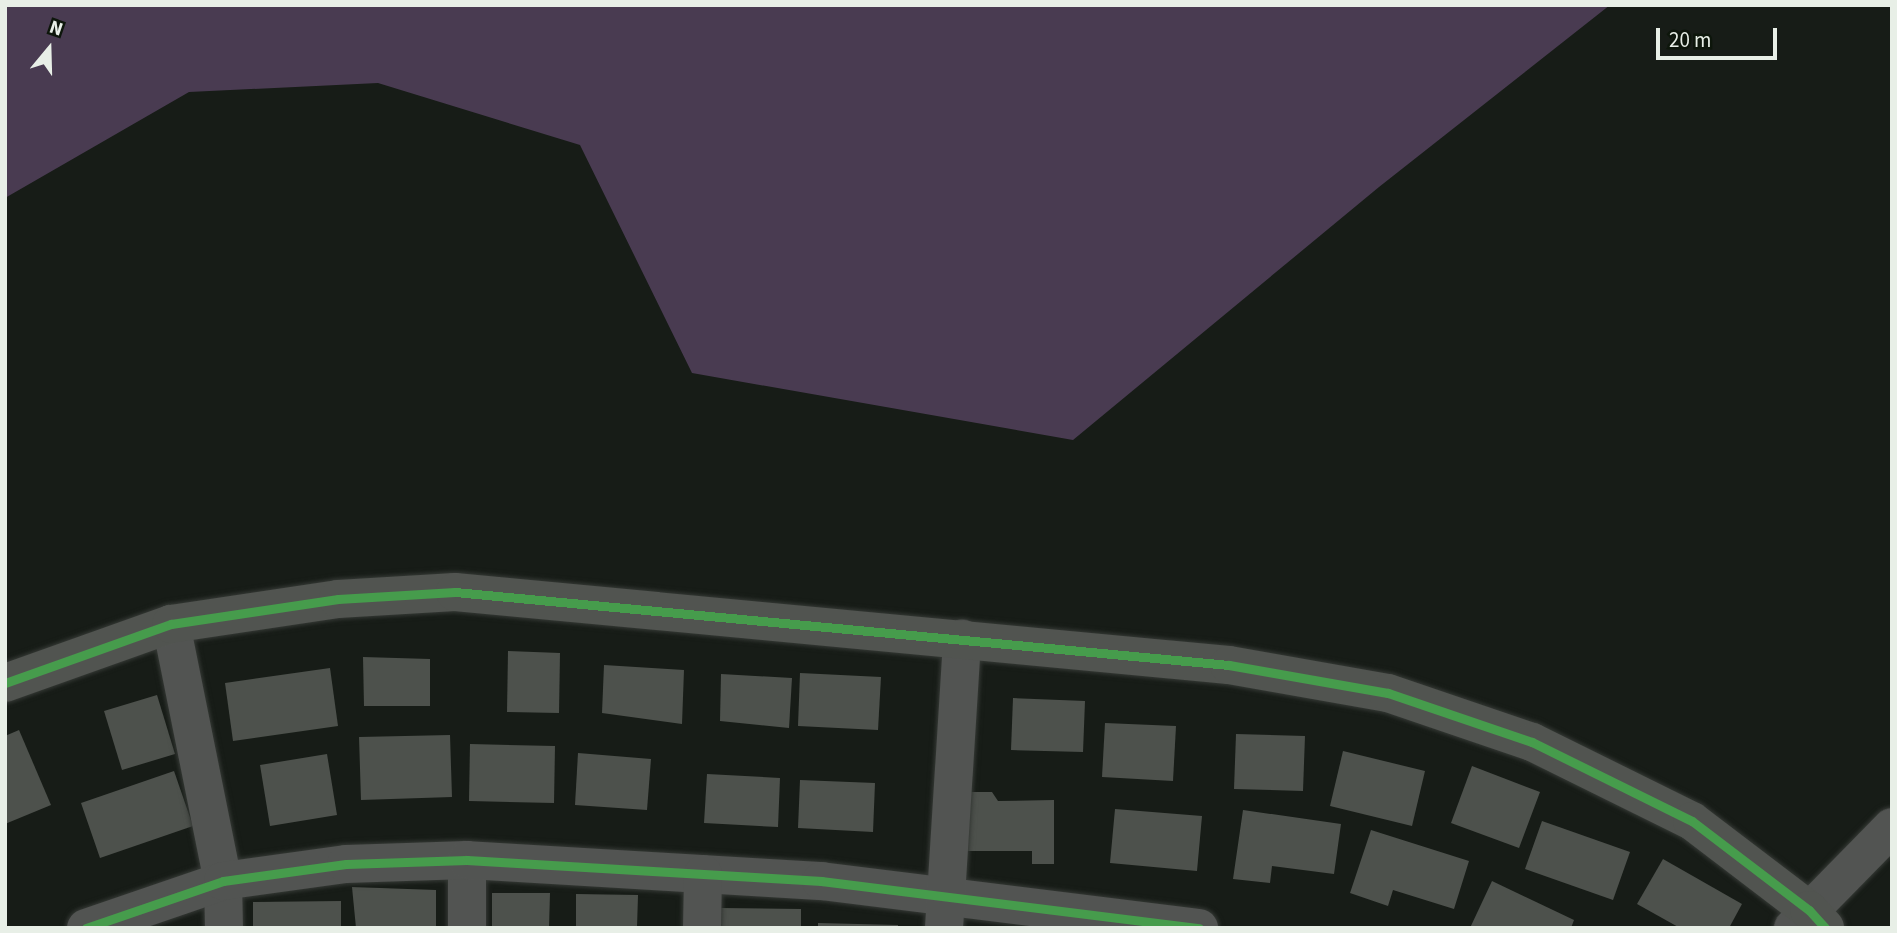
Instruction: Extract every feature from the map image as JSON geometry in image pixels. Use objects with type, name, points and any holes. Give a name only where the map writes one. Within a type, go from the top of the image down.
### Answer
[{"type":"street","points":[[5,683],[171,624],[338,599],[455,592],[1229,665],[1388,693],[1532,742],[1692,821],[1809,922],[1892,827]]},
{"type":"street","points":[[171,624],[223,881],[224,928]]},
{"type":"street","points":[[944,912],[962,639]]},
{"type":"street","points":[[467,860],[467,928]]},
{"type":"street","points":[[86,928],[223,881],[346,864],[467,860],[821,881],[944,912],[1180,926]]},
{"type":"street","points":[[702,874],[702,928]]},
{"type":"shaded area","points":[[5,5],[1610,5],[1379,187],[1073,440],[692,373],[580,145],[378,83],[189,92],[5,198]]},
{"type":"building","points":[[508,651],[560,653],[559,713],[507,712]]},
{"type":"building","points":[[363,657],[430,659],[430,706],[364,706]]},
{"type":"building","points":[[604,665],[684,670],[682,724],[602,713]]},
{"type":"building","points":[[330,668],[338,726],[233,741],[225,683]]},
{"type":"building","points":[[800,673],[881,677],[878,730],[798,726]]},
{"type":"building","points":[[721,674],[792,678],[789,728],[720,721]]},
{"type":"building","points":[[157,695],[175,754],[122,770],[104,711]]},
{"type":"building","points":[[1013,698],[1085,701],[1083,752],[1011,750]]},
{"type":"building","points":[[1105,723],[1176,726],[1173,781],[1102,777]]},
{"type":"building","points":[[19,730],[51,805],[5,824],[5,736]]},
{"type":"building","points":[[1236,734],[1305,736],[1303,791],[1234,789]]},
{"type":"building","points":[[450,735],[452,797],[361,800],[359,737]]},
{"type":"building","points":[[470,744],[555,746],[554,803],[469,801]]},
{"type":"building","points":[[1343,751],[1425,771],[1412,826],[1330,806]]},
{"type":"building","points":[[578,753],[651,759],[647,810],[575,805]]},
{"type":"building","points":[[327,754],[337,815],[270,826],[260,765]]},
{"type":"building","points":[[1472,766],[1540,792],[1519,848],[1451,823]]},
{"type":"building","points":[[174,771],[193,826],[100,858],[81,803]]},
{"type":"building","points":[[707,774],[780,778],[778,827],[704,823]]},
{"type":"building","points":[[800,780],[875,783],[873,832],[798,828]]},
{"type":"building","points":[[964,792],[992,792],[998,801],[1054,800],[1054,864],[1032,864],[1032,851],[965,851]]},
{"type":"building","points":[[1115,809],[1202,816],[1197,871],[1110,863]]},
{"type":"building","points":[[1243,810],[1341,824],[1334,874],[1272,866],[1270,883],[1233,879]]},
{"type":"building","points":[[1542,821],[1630,852],[1613,900],[1525,869]]},
{"type":"building","points":[[1371,830],[1469,861],[1454,909],[1393,890],[1388,906],[1350,893]]},
{"type":"building","points":[[1663,859],[1742,904],[1729,928],[1680,928],[1637,904]]},
{"type":"building","points":[[1492,881],[1574,920],[1571,928],[1470,928]]},
{"type":"building","points":[[352,887],[436,890],[436,928],[356,928]]},
{"type":"building","points":[[492,893],[550,893],[549,928],[492,928]]},
{"type":"building","points":[[576,894],[638,895],[637,928],[576,928]]},
{"type":"building","points":[[341,901],[341,928],[253,928],[253,902]]},
{"type":"building","points":[[721,908],[801,909],[801,928],[721,928]]},
{"type":"building","points":[[818,923],[898,925],[898,928],[818,928]]},
{"type":"cycle path","points":[[5,683],[171,624],[338,599],[455,592],[1229,665],[1388,693],[1532,742],[1692,821],[1809,910],[1825,928]]},
{"type":"cycle path","points":[[86,928],[223,881],[346,864],[467,860],[821,881],[1199,928]]}]
